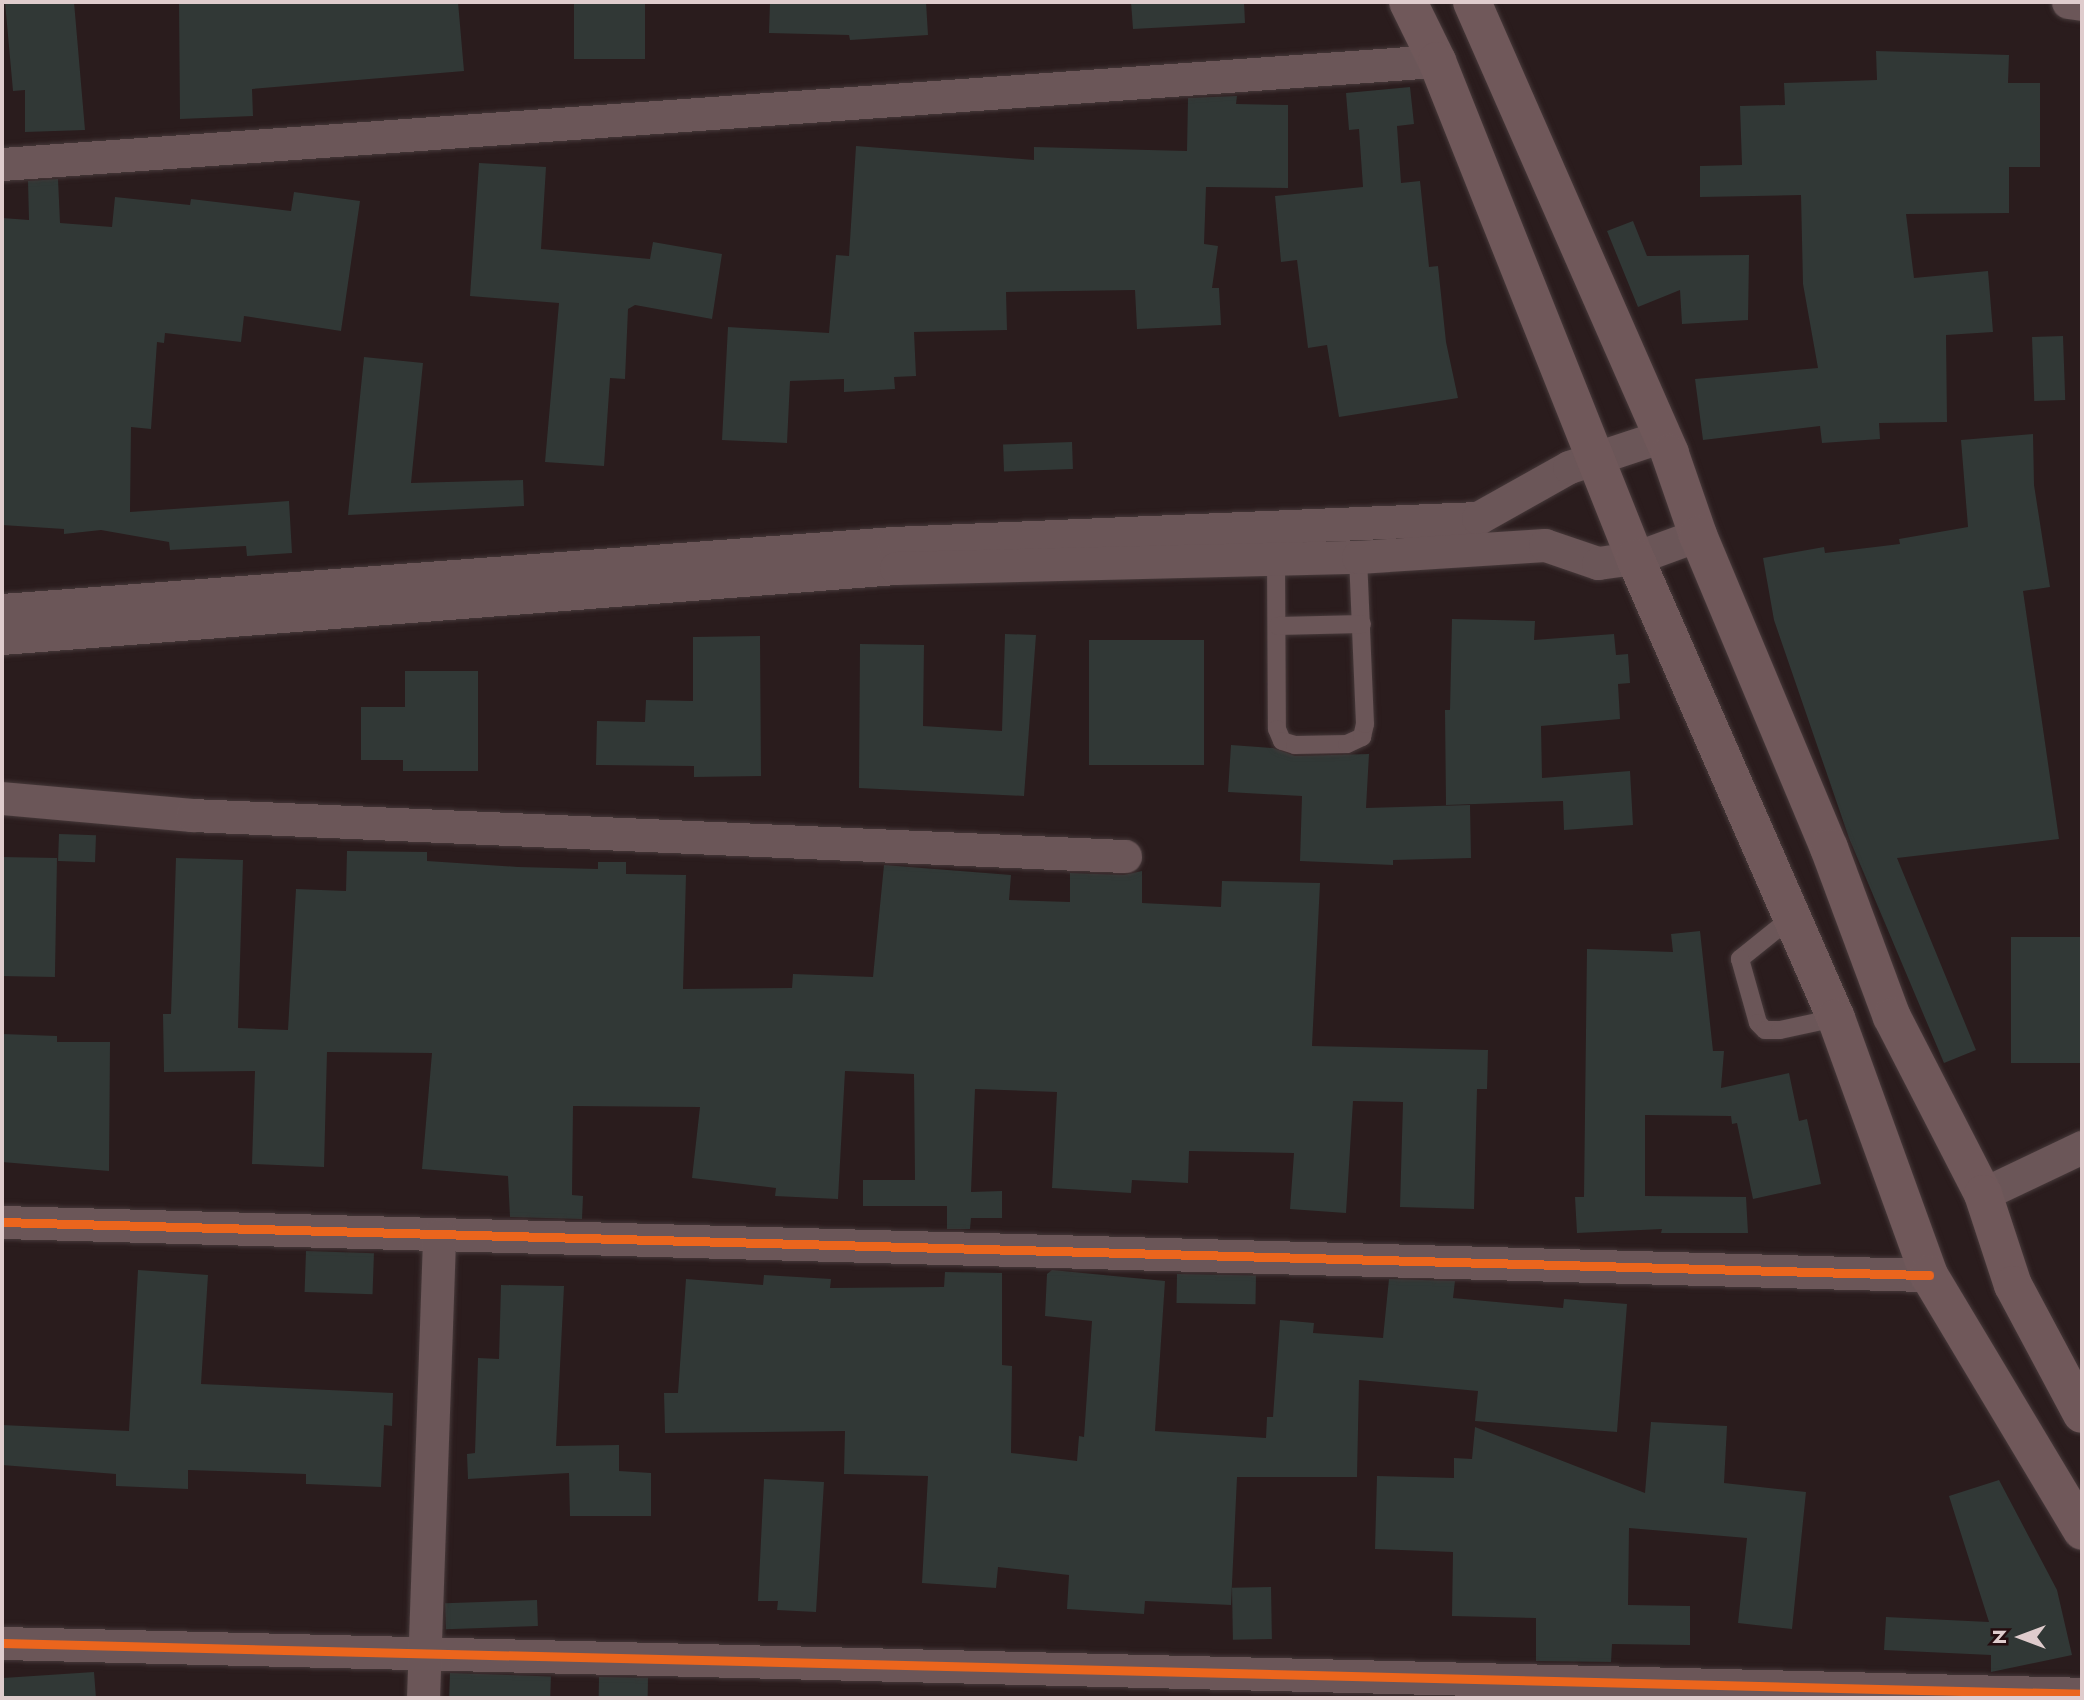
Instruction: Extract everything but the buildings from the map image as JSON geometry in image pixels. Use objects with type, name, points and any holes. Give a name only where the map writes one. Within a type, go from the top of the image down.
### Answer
[{"type":"main road","points":[[1408,2],[1437,61],[1635,558],[1836,1018],[1929,1275],[2082,1531]]},
{"type":"main road","points":[[1472,2],[1662,436],[1698,536],[1829,848],[1892,1017],[1983,1194],[2013,1285],[2082,1414]]},
{"type":"street","points":[[2068,2],[2082,4]]},
{"type":"street","points":[[2,164],[1437,61]]},
{"type":"street","points":[[2,638],[1198,545],[1478,517],[1595,456],[1662,436]]},
{"type":"street","points":[[2,610],[865,545],[1198,545],[1276,558],[1358,557],[1545,545],[1598,563],[1635,558],[1698,536]]},
{"type":"street","points":[[2,798],[192,815],[1125,856]]},
{"type":"street","points":[[1983,1194],[2082,1147]]},
{"type":"street","points":[[2,1222],[1929,1275]]},
{"type":"street","points":[[423,1698],[439,1235]]},
{"type":"street","points":[[2,1643],[424,1656],[2082,1694]]},
{"type":"lane","points":[[1276,558],[1277,729],[1282,741],[1347,744],[1362,737],[1365,724],[1358,557]]},
{"type":"lane","points":[[1278,626],[1362,624]]},
{"type":"lane","points":[[1792,917],[1741,959],[1740,969],[1758,1023],[1765,1030],[1780,1030],[1836,1018]]},
{"type":"cycle path","points":[[2,1222],[1929,1275]]},
{"type":"cycle path","points":[[2,1643],[2082,1694]]}]
